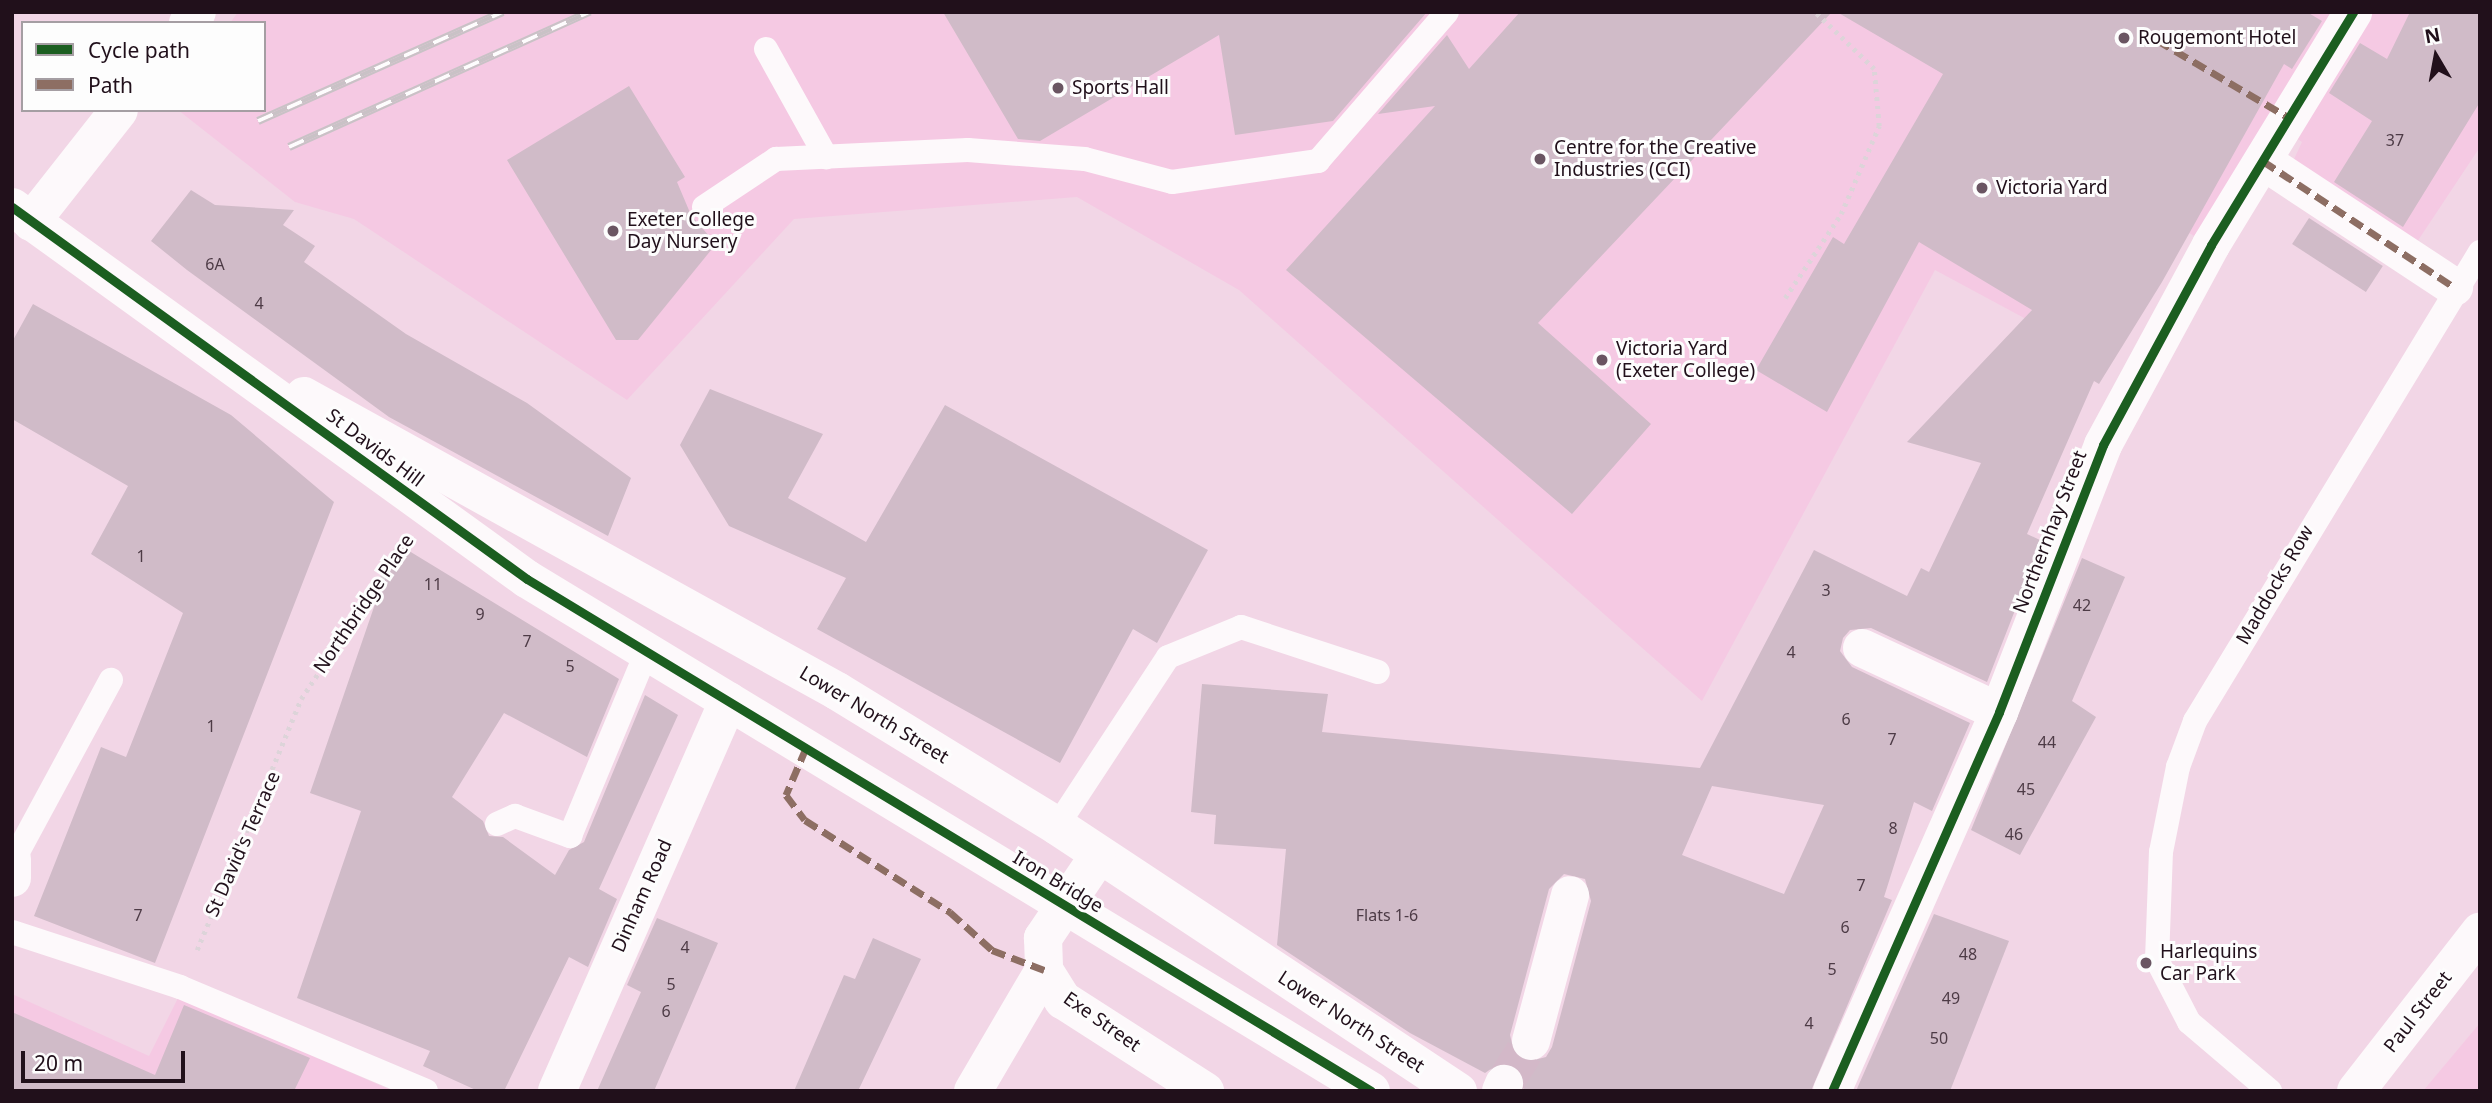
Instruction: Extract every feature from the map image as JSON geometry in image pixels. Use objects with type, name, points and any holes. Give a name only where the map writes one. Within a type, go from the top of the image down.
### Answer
[{"type":"street","name":"Northernhay Street","points":[[1832,1091],[1998,712],[2103,445],[2263,161],[2353,12]]},
{"type":"street","points":[[22,214],[117,112]]},
{"type":"street","points":[[2263,161],[2454,286]]},
{"type":"street","name":"St Davids Hill","points":[[22,214],[264,386],[428,510],[728,701]]},
{"type":"street","name":"Lower North Street","points":[[264,386],[310,398],[352,418],[837,691],[1057,826],[1097,858],[1458,1091]]},
{"type":"street","points":[[1862,648],[1998,712]]},
{"type":"street","name":"Iron Bridge","points":[[728,701],[1371,1091]]},
{"type":"street","name":"Dinham Road","points":[[556,1091],[728,701]]},
{"type":"street","points":[[973,1091],[1044,970],[1043,938],[1097,858]]},
{"type":"street","points":[[1531,1041],[1570,895]]},
{"type":"street","name":"Paul Street","points":[[2356,1091],[2480,932]]},
{"type":"street","name":"Exe Street","points":[[1044,970],[1063,1000],[1205,1091]]},
{"type":"lane","points":[[704,207],[776,159],[968,150],[1085,159],[1172,182],[1318,162],[1447,12]]},
{"type":"lane","points":[[766,49],[826,157]]},
{"type":"lane","name":"Maddocks Row","points":[[2270,1091],[2189,1022],[2157,960],[2161,852],[2178,767],[2195,721],[2454,286],[2480,252]]},
{"type":"lane","points":[[1057,826],[1168,657],[1241,627],[1378,672]]},
{"type":"lane","points":[[497,824],[515,816],[570,836],[648,651]]},
{"type":"lane","points":[[13,866],[111,680]]},
{"type":"lane","points":[[12,932],[180,987],[426,1091]]},
{"type":"path","points":[[1785,298],[1841,214],[1879,126],[1874,69],[1815,12]]},
{"type":"shaded area","name":"Victoria Yard (Exeter College)","points":[[238,12],[2480,12],[2480,147],[2413,248],[2289,170],[2302,142],[2273,123],[2199,239],[2107,183],[2026,319],[1935,270],[1702,701],[1239,290],[1077,197],[794,219],[627,400],[354,219],[295,202],[181,112],[266,112],[266,21],[231,21]]},
{"type":"shaded area","points":[[12,994],[149,1056],[178,998],[393,1091],[12,1091]]},
{"type":"shaded area","points":[[2480,1023],[2480,1091],[2423,1091]]},
{"type":"building","points":[[943,12],[1427,12],[1333,121],[1235,135],[1219,35],[1040,141],[1018,139]]},
{"type":"building","name":"Centre for the Creative Industries (CCI)","points":[[1520,12],[1832,12],[1538,323],[1651,424],[1572,514],[1286,270],[1435,106],[1378,114],[1447,35],[1469,69]]},
{"type":"building","points":[[1837,12],[2307,12],[2322,21],[2292,69],[2284,64],[2162,282],[2099,384],[2094,381],[2027,534],[2042,541],[1987,682],[1871,628],[1850,630],[1843,638],[1840,651],[1852,667],[1970,723],[1932,811],[1914,802],[1884,897],[1892,900],[1811,1091],[1524,1091],[1522,1071],[1513,1064],[1501,1062],[1485,1073],[1410,1033],[1277,945],[1286,849],[1214,844],[1216,815],[1191,812],[1202,684],[1328,694],[1322,732],[1700,768],[1814,550],[1907,596],[1921,568],[1929,572],[1981,463],[1907,442],[2032,310],[1919,242],[1827,412],[1756,370],[1833,237],[1844,244],[1943,74]],"holes":[[[1712,786],[1824,805],[1784,894],[1682,855]],[[1564,874],[1585,879],[1591,901],[1552,1047],[1546,1057],[1526,1062],[1515,1056],[1510,1035],[1549,889]]]},
{"type":"building","points":[[2410,12],[2480,12],[2480,102],[2403,227],[2334,182],[2372,121],[2329,93],[2360,43],[2387,59]]},
{"type":"building","name":"Exeter College Day Nursery","points":[[629,86],[685,177],[677,182],[691,215],[716,244],[638,340],[616,340],[507,160]]},
{"type":"building","points":[[191,190],[215,205],[294,210],[283,225],[315,246],[304,262],[406,334],[527,403],[631,478],[608,536],[389,417],[151,241]]},
{"type":"building","points":[[2309,218],[2383,266],[2366,292],[2292,244]]},
{"type":"building","points":[[33,304],[231,415],[334,502],[155,963],[34,916],[101,747],[126,757],[183,613],[91,554],[128,486],[12,419],[12,342]]},
{"type":"building","points":[[710,389],[823,434],[788,498],[866,542],[945,405],[1208,550],[1157,643],[1133,629],[1060,763],[817,629],[846,578],[729,526],[680,445]]},
{"type":"building","points":[[396,543],[619,679],[587,757],[504,713],[452,797],[483,821],[489,836],[503,837],[555,875],[569,850],[584,842],[645,695],[678,715],[599,889],[617,899],[588,967],[569,957],[504,1091],[478,1091],[423,1066],[430,1051],[297,998],[361,811],[310,793]]},
{"type":"building","points":[[2082,558],[2125,577],[2072,701],[2096,717],[2020,855],[1971,830]]},
{"type":"building","points":[[1934,914],[2009,941],[1950,1091],[1856,1091]]},
{"type":"building","points":[[657,918],[718,943],[654,1091],[597,1091],[641,992],[627,985]]},
{"type":"building","points":[[873,938],[921,959],[858,1091],[794,1091],[844,975],[855,979]]},
{"type":"building","points":[[184,1005],[310,1058],[294,1091],[12,1091],[12,1012],[155,1075]]},
{"type":"tunnel","points":[[1504,1084],[1531,1041]]},
{"type":"railway","points":[[258,121],[503,12]]},
{"type":"railway","points":[[289,147],[590,12]]},
{"type":"marked path","points":[[2157,40],[2291,119]]},
{"type":"marked path","points":[[2263,161],[2454,287]]},
{"type":"marked path","points":[[806,748],[786,795],[805,820],[950,912],[992,950],[1044,970]]},
{"type":"cycle path","points":[[1832,1091],[1999,712],[2103,445],[2211,245],[2353,12]]},
{"type":"cycle path","points":[[12,207],[527,579],[1371,1091]]},
{"type":"place","name":"Rougemont Hotel","points":[[2124,38]]},
{"type":"place","name":"Sports Hall","points":[[1058,88]]},
{"type":"place","name":"Centre for the Creative Industries (CCI)","points":[[1540,159]]},
{"type":"place","name":"Victoria Yard","points":[[1982,188]]},
{"type":"place","name":"Exeter College Day Nursery","points":[[613,231]]},
{"type":"place","name":"Victoria Yard (Exeter College)","points":[[1602,360]]},
{"type":"place","name":"Harlequins Car Park","points":[[2146,963]]}]
